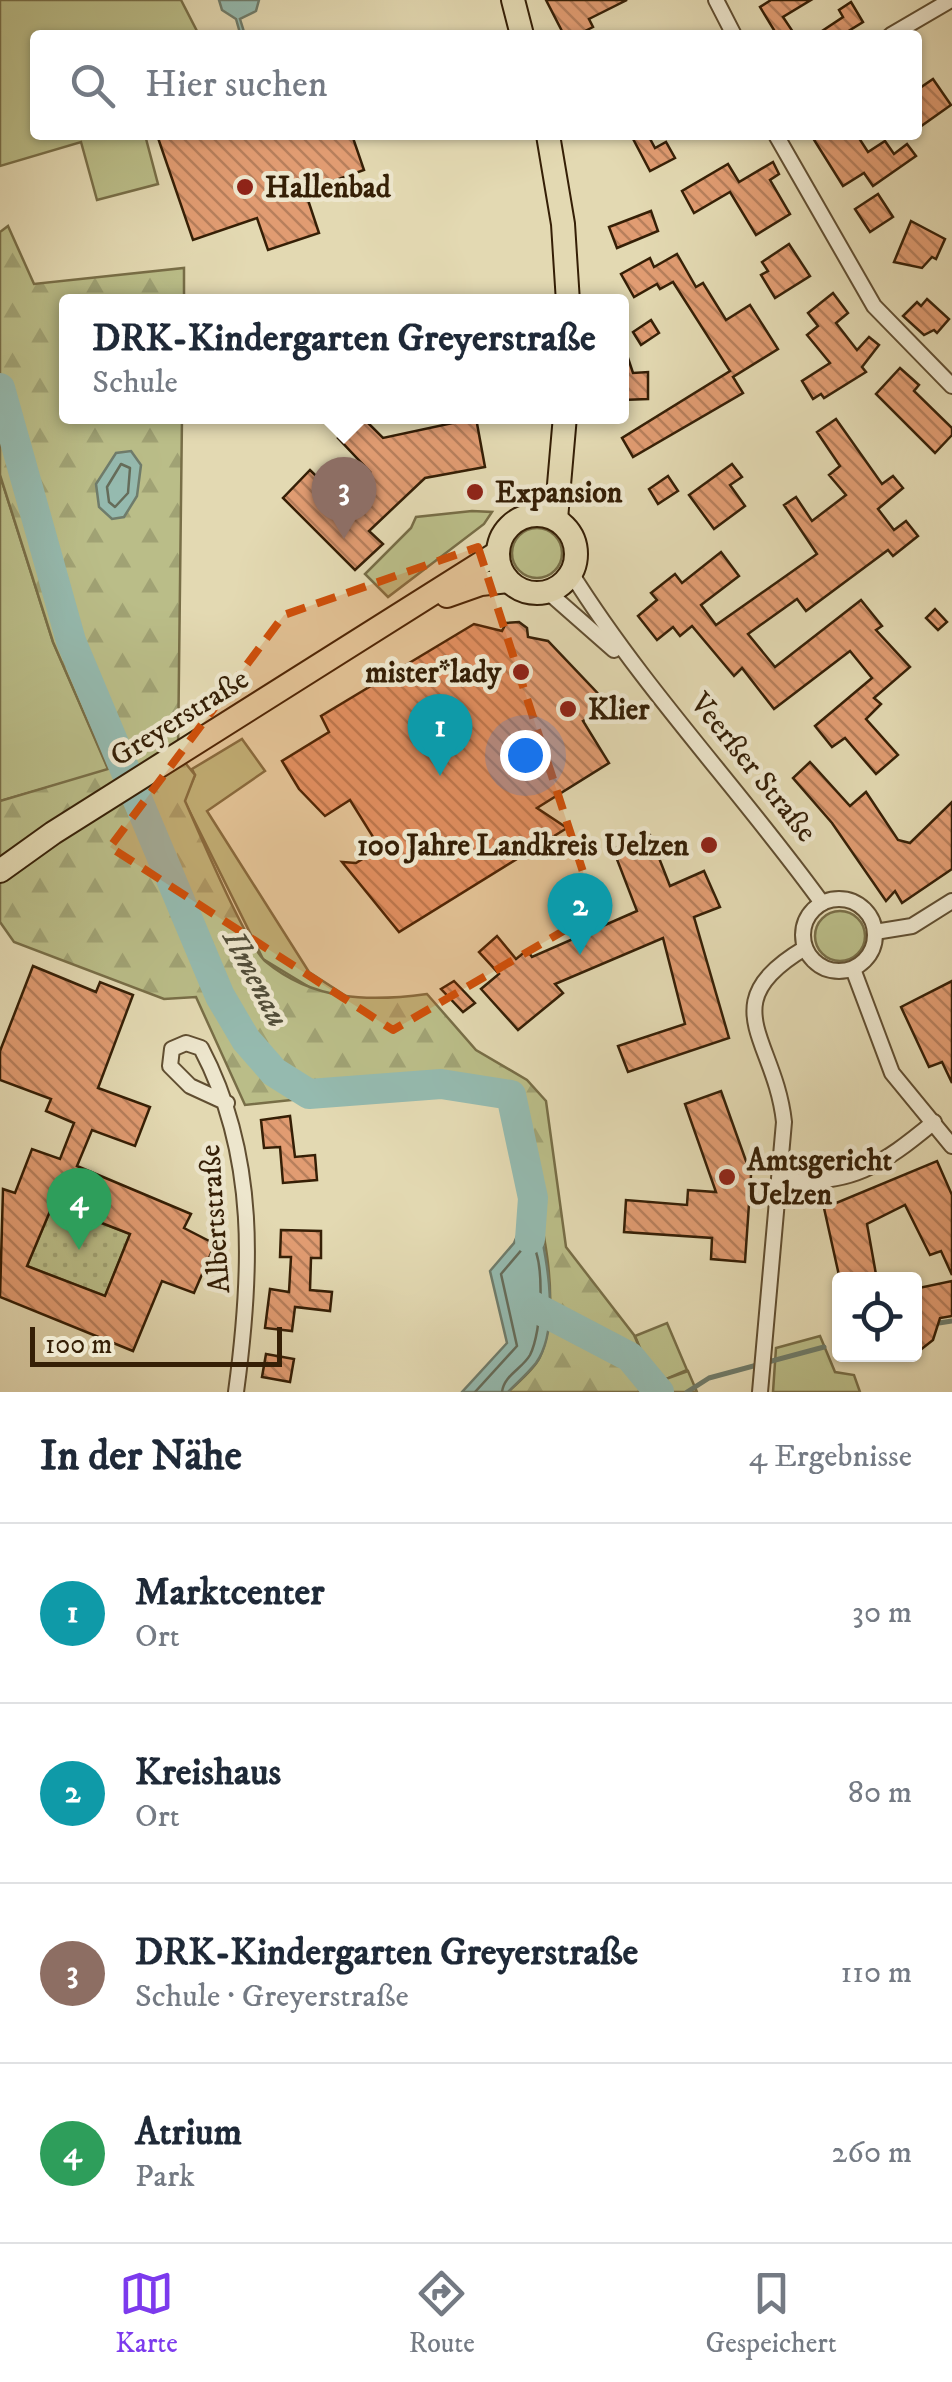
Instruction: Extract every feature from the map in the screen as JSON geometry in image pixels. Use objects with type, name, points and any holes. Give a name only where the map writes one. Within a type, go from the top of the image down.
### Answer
[{"type":"main road","points":[[513,0],[521,30]]},
{"type":"main road","points":[[549,140],[564,224],[568,294]]},
{"type":"main road","points":[[544,516],[563,428]]},
{"type":"main road","points":[[544,516],[575,543],[571,573],[548,592],[526,592],[508,581],[497,553],[504,532],[544,516]]},
{"type":"main road","name":"Greyerstraße","points":[[0,871],[392,616],[497,553]]},
{"type":"main road","name":"Greyerstraße","points":[[392,616],[482,584],[508,581]]},
{"type":"street","points":[[716,0],[731,30]]},
{"type":"street","points":[[900,30],[951,0]]},
{"type":"street","points":[[779,140],[874,306],[952,386]]},
{"type":"street","name":"Veerßer Straße","points":[[571,573],[636,671],[755,813],[822,903]]},
{"type":"street","name":"Veerßer Straße","points":[[548,592],[636,671]]},
{"type":"street","points":[[839,899],[856,904],[870,915],[875,932],[868,958],[853,968],[837,971],[821,966],[805,948],[808,918],[822,903],[839,899]]},
{"type":"street","points":[[875,932],[912,926],[952,901]]},
{"type":"street","points":[[760,1384],[780,1180],[782,1098],[756,1021],[754,996],[765,975],[805,948]]},
{"type":"street","points":[[853,968],[892,1073],[952,1146]]},
{"type":"street","name":"Albertstraße","points":[[227,1103],[176,1076],[170,1066],[172,1050],[186,1043],[201,1048],[227,1103],[241,1162],[248,1278],[236,1392]]},
{"type":"street","points":[[780,1180],[836,1182],[898,1153],[934,1122]]},
{"type":"highlighted area","points":[[478,547],[596,912],[393,1030],[110,847],[284,615]]},
{"type":"green space","points":[[0,0],[181,0],[196,30],[30,30],[30,140],[146,140],[158,184],[97,200],[81,142],[0,166]]},
{"type":"green space","points":[[8,226],[34,284],[184,268],[184,294],[59,294],[59,424],[182,424],[178,754],[195,775],[185,801],[246,933],[265,961],[302,984],[322,991],[363,998],[427,994],[476,1050],[527,1080],[546,1101],[566,1247],[634,1335],[655,1383],[688,1371],[697,1392],[508,1392],[540,1357],[548,1329],[550,1298],[542,1228],[511,1095],[441,1084],[245,1105],[196,997],[164,999],[14,942],[0,922],[0,801],[108,769],[53,642],[0,475],[0,232]]},
{"type":"green space","points":[[0,475],[53,642],[109,770],[0,801]]},
{"type":"green space","points":[[492,512],[484,524],[388,597],[365,574],[411,528],[416,517]]},
{"type":"green space","points":[[537,528],[555,535],[562,553],[555,571],[537,578],[519,571],[512,553],[519,535]]},
{"type":"green space","points":[[242,739],[265,771],[207,811],[309,972],[346,996],[319,993],[263,959],[184,800],[195,775],[192,769]]},
{"type":"green space","points":[[840,911],[858,918],[865,936],[858,954],[840,961],[822,954],[815,936],[822,918]]},
{"type":"green space","points":[[53,1204],[130,1234],[105,1296],[27,1266]]},
{"type":"green space","points":[[667,1323],[687,1370],[655,1384],[635,1336]]},
{"type":"green space","points":[[820,1336],[835,1372],[854,1375],[860,1392],[773,1392],[776,1348]]},
{"type":"water","points":[[219,0],[259,0],[256,11],[240,19],[243,30],[222,10]]},
{"type":"water","points":[[131,451],[141,465],[137,496],[124,517],[112,519],[99,507],[96,484],[116,453]]},
{"type":"water","points":[[533,1198],[549,1282],[549,1327],[544,1346],[536,1363],[508,1392],[462,1392],[507,1343],[490,1271],[514,1243]]},
{"type":"building","points":[[546,0],[627,0],[589,19],[593,27],[587,30],[561,30]]},
{"type":"building","points":[[771,0],[811,0],[783,17],[792,30],[774,30],[760,7]]},
{"type":"building","points":[[851,2],[863,22],[850,30],[824,30],[843,17],[839,10]]},
{"type":"building","points":[[933,79],[951,105],[922,125],[922,87]]},
{"type":"building","name":"Hallenbad","points":[[159,140],[354,140],[364,170],[305,191],[319,233],[268,250],[257,218],[193,240]]},
{"type":"building","points":[[634,140],[651,140],[655,148],[666,142],[675,158],[650,171]]},
{"type":"building","points":[[814,140],[860,140],[868,152],[885,141],[894,154],[907,144],[916,156],[873,186],[864,173],[843,186]]},
{"type":"building","points":[[773,162],[779,174],[770,180],[790,214],[756,235],[730,192],[694,213],[682,191],[728,164],[739,182]]},
{"type":"building","points":[[878,194],[893,217],[870,232],[855,209]]},
{"type":"building","points":[[651,211],[658,231],[617,248],[609,227]]},
{"type":"building","points":[[911,221],[945,239],[936,259],[932,257],[922,268],[894,262]]},
{"type":"building","points":[[789,244],[810,276],[775,298],[761,275],[768,271],[762,262]]},
{"type":"building","points":[[677,254],[696,287],[703,283],[726,320],[750,305],[778,349],[733,377],[743,393],[633,457],[622,438],[730,371],[673,282],[660,289],[657,284],[634,297],[621,274],[650,258],[654,267]]},
{"type":"building","points":[[833,293],[848,313],[836,323],[857,350],[869,337],[879,345],[862,367],[866,372],[824,398],[821,394],[813,399],[802,381],[830,363],[807,335],[818,326],[808,313]]},
{"type":"building","points":[[927,299],[949,319],[937,333],[934,330],[924,335],[903,316],[917,302],[921,306]]},
{"type":"building","points":[[651,320],[659,333],[641,345],[633,332]]},
{"type":"building","points":[[629,361],[633,373],[648,372],[648,399],[629,400]]},
{"type":"building","points":[[900,368],[919,385],[914,391],[952,428],[952,435],[935,453],[876,394]]},
{"type":"building","points":[[836,419],[882,484],[893,476],[903,488],[878,509],[894,530],[906,521],[918,536],[893,556],[888,550],[806,611],[797,599],[748,634],[775,667],[861,600],[882,626],[876,630],[910,667],[874,698],[881,704],[866,719],[898,755],[876,774],[845,738],[832,747],[815,726],[872,678],[850,651],[774,709],[742,668],[734,676],[692,626],[680,636],[673,627],[657,640],[638,616],[657,600],[651,593],[675,574],[682,583],[721,552],[739,576],[701,605],[716,625],[817,554],[784,505],[796,497],[812,521],[846,495],[829,475],[840,466],[817,432]]},
{"type":"building","points":[[353,424],[369,424],[383,438],[448,424],[477,424],[485,467],[425,478],[369,531],[383,544],[355,570],[283,498],[310,470],[342,501],[370,472],[338,438]]},
{"type":"building","points":[[732,464],[742,477],[730,485],[745,506],[714,529],[689,495]]},
{"type":"building","points":[[668,476],[678,491],[658,504],[649,489]]},
{"type":"building","points":[[935,609],[947,622],[938,630],[926,618]]},
{"type":"building","points":[[519,622],[527,628],[528,637],[548,641],[606,702],[600,712],[583,721],[609,763],[537,808],[567,828],[399,932],[342,862],[356,863],[380,848],[350,800],[325,816],[299,789],[282,761],[329,732],[321,716],[474,624],[502,631],[506,623]]},
{"type":"building","points":[[810,762],[850,806],[866,792],[898,840],[910,843],[952,802],[952,869],[902,903],[895,891],[886,901],[832,823],[793,778]]},
{"type":"building","points":[[650,835],[670,886],[704,871],[720,907],[694,917],[729,1038],[628,1072],[618,1046],[685,1024],[663,938],[555,984],[563,993],[518,1030],[481,989],[499,974],[479,952],[497,936],[516,959],[527,950],[532,957],[637,911],[613,849]]},
{"type":"building","points":[[33,966],[96,992],[100,982],[133,995],[98,1088],[150,1107],[135,1146],[92,1130],[77,1166],[191,1214],[184,1228],[215,1244],[194,1293],[162,1281],[133,1351],[0,1297],[3,1189],[15,1193],[32,1149],[60,1159],[74,1123],[46,1111],[51,1099],[0,1080],[0,1051]],"holes":[[[53,1204],[130,1234],[105,1296],[27,1266]]]},
{"type":"building","points":[[454,981],[475,1003],[463,1012],[441,989]]},
{"type":"building","points":[[952,981],[952,1083],[942,1062],[929,1067],[901,1007]]},
{"type":"building","name":"Amtsgericht Uelzen","points":[[721,1091],[751,1175],[745,1262],[711,1259],[712,1238],[624,1232],[626,1200],[687,1205],[688,1190],[716,1192],[685,1104]]},
{"type":"building","points":[[290,1116],[295,1157],[315,1155],[317,1180],[283,1183],[280,1147],[264,1148],[261,1120]]},
{"type":"building","points":[[937,1161],[952,1195],[952,1275],[941,1251],[930,1255],[905,1205],[867,1224],[876,1272],[838,1272],[824,1208]]},
{"type":"building","points":[[281,1230],[321,1231],[321,1258],[311,1258],[310,1290],[332,1292],[330,1311],[295,1307],[292,1331],[265,1328],[270,1289],[289,1292],[291,1257],[280,1257]]},
{"type":"building","points":[[952,1281],[952,1316],[940,1318],[933,1340],[922,1349],[922,1287]]},
{"type":"building","points":[[266,1354],[294,1359],[290,1382],[262,1377]]},
{"type":"waterway","name":"Ilmenau","points":[[0,388],[71,641],[220,996],[246,1040],[274,1072],[309,1094],[441,1084],[511,1095],[533,1198],[530,1239]]},
{"type":"waterway","points":[[525,1302],[630,1357],[659,1392]]},
{"type":"waterway","points":[[939,1323],[952,1321]]},
{"type":"waterway","points":[[687,1392],[709,1378],[824,1347]]},
{"type":"place","name":"Hallenbad","points":[[245,187]]},
{"type":"place","name":"Expansion","points":[[475,492]]},
{"type":"place","name":"DRK-Kindergarten Greyerstraße","points":[[344,539]]},
{"type":"place","name":"mister*lady","points":[[521,672]]},
{"type":"place","name":"Klier","points":[[568,709]]},
{"type":"place","name":"Marktcenter","points":[[440,776]]},
{"type":"place","name":"100 Jahre Landkreis Uelzen","points":[[709,845]]},
{"type":"place","name":"Kreishaus","points":[[580,955]]},
{"type":"place","name":"Amtsgericht Uelzen","points":[[727,1177]]},
{"type":"place","name":"Atrium","points":[[79,1250]]}]
